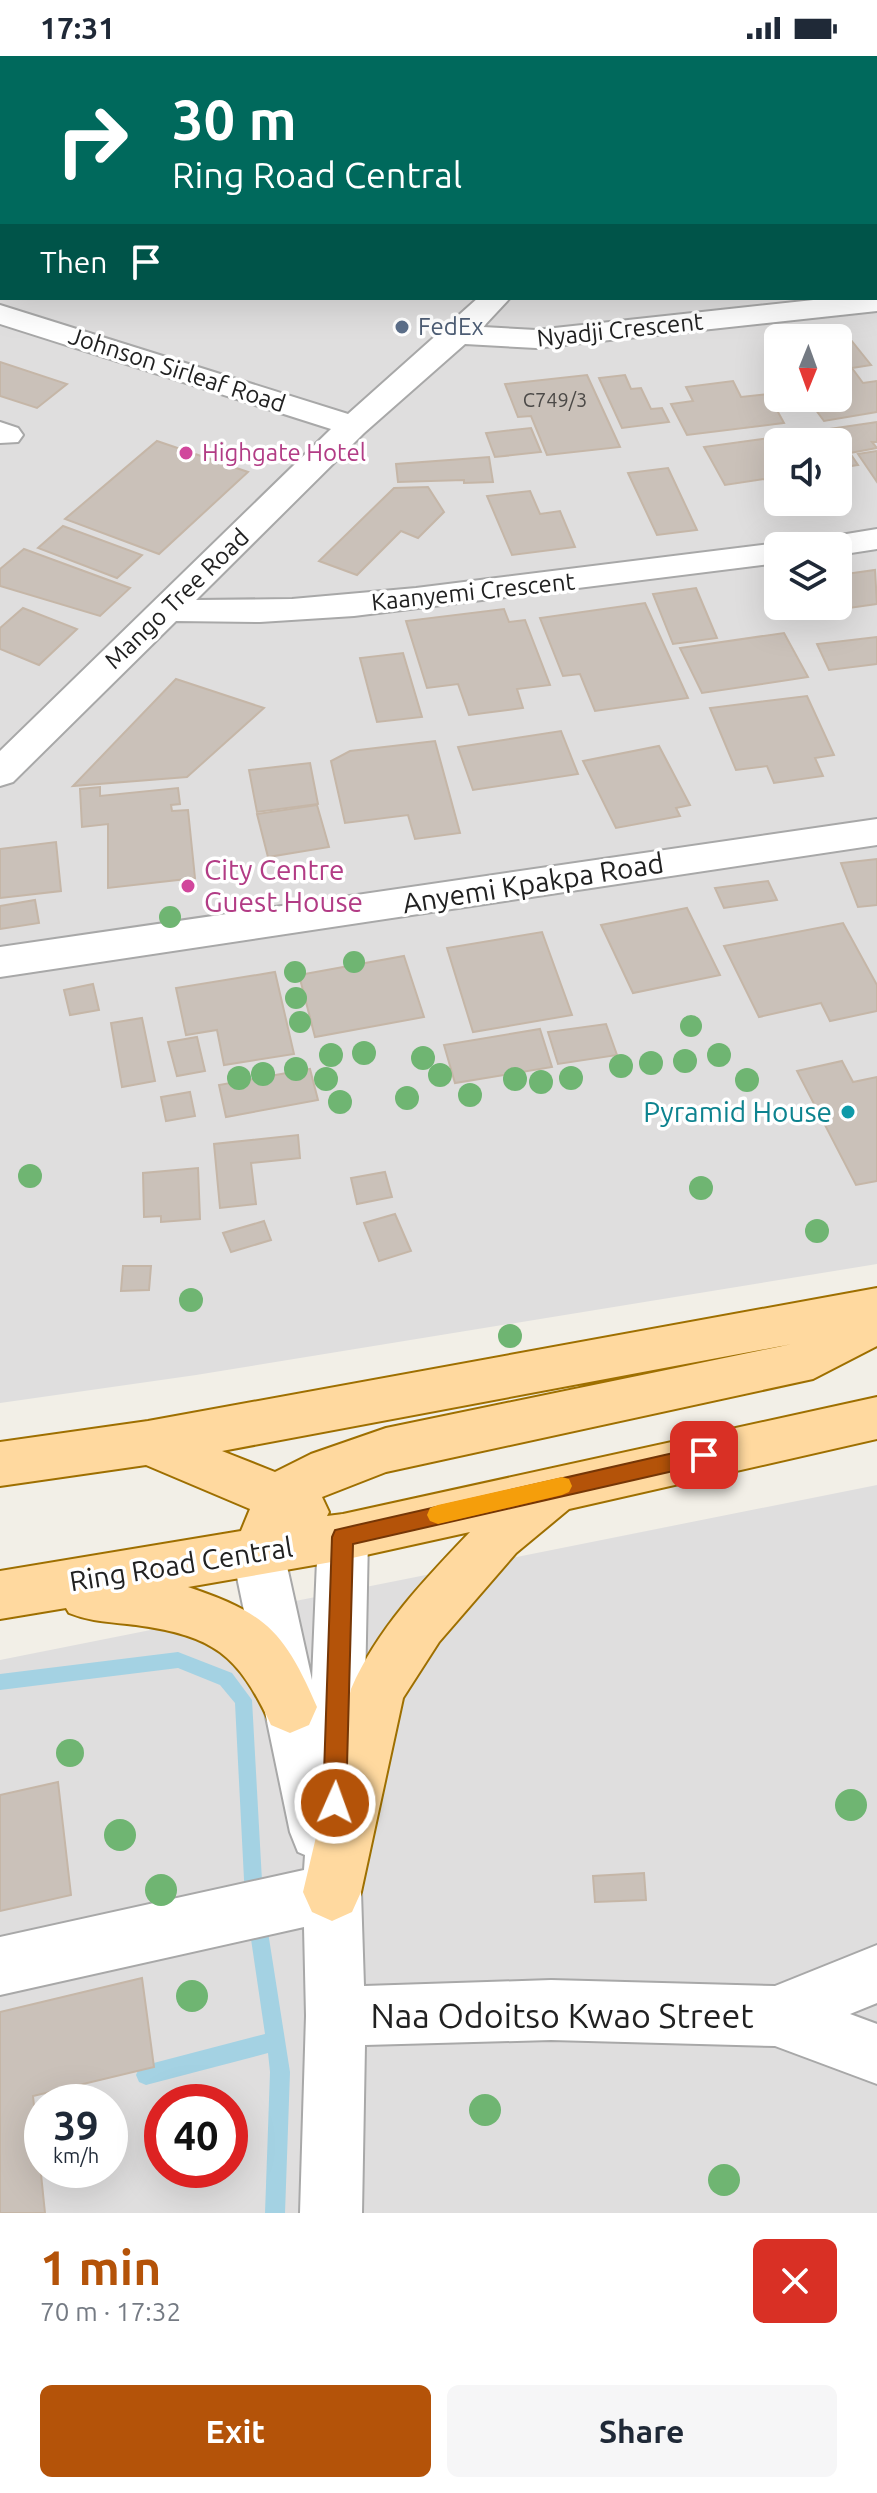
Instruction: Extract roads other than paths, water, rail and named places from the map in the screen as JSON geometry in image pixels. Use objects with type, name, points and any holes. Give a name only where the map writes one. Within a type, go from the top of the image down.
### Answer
[{"type":"main road","points":[[0,1464],[148,1443],[877,1308]]},
{"type":"main road","points":[[258,1553],[281,1498],[296,1486],[342,1465],[386,1450],[796,1364],[853,1338],[877,1319]]},
{"type":"main road","name":"Ring Road Central","points":[[10,1593],[343,1537],[560,1486],[877,1418]]},
{"type":"main road","points":[[148,1443],[281,1498],[343,1537]]},
{"type":"main road","points":[[332,1892],[378,1689],[420,1625],[454,1585],[498,1537],[560,1486]]},
{"type":"main road","points":[[10,1593],[165,1604],[226,1627],[267,1661],[290,1707]]},
{"type":"street","name":"Mango Tree Road","points":[[0,773],[353,426],[458,335],[493,300]]},
{"type":"street","name":"Nyadji Crescent","points":[[458,335],[536,339],[877,302]]},
{"type":"street","name":"Johnson Sirleaf Road","points":[[0,314],[353,426]]},
{"type":"street","points":[[852,543],[877,539]]},
{"type":"street","name":"Kaanyemi Crescent","points":[[167,609],[210,613],[305,610],[515,588],[764,555]]},
{"type":"street","name":"Anyemi Kpakpa Road","points":[[0,962],[877,832]]},
{"type":"street","points":[[331,2213],[336,2016],[332,1892],[343,1537]]},
{"type":"street","points":[[258,1553],[332,1892]]},
{"type":"street","points":[[0,1966],[332,1892]]},
{"type":"street","points":[[775,2016],[877,1974]]},
{"type":"street","name":"Naa Odoitso Kwao Street","points":[[336,2016],[551,2010],[775,2016],[877,2054]]},
{"type":"waterway","points":[[0,1682],[178,1660],[226,1679],[243,1700],[254,1899]]},
{"type":"waterway","points":[[257,1919],[275,2041]]},
{"type":"waterway","points":[[146,2075],[275,2041]]},
{"type":"waterway","points":[[275,2041],[280,2072],[275,2213]]},
{"type":"place","name":"FedEx","points":[[402,327]]},
{"type":"place","name":"Highgate Hotel","points":[[186,453]]},
{"type":"place","name":"City Centre Guest House","points":[[188,886]]},
{"type":"place","name":"Pyramid House","points":[[848,1112]]}]
